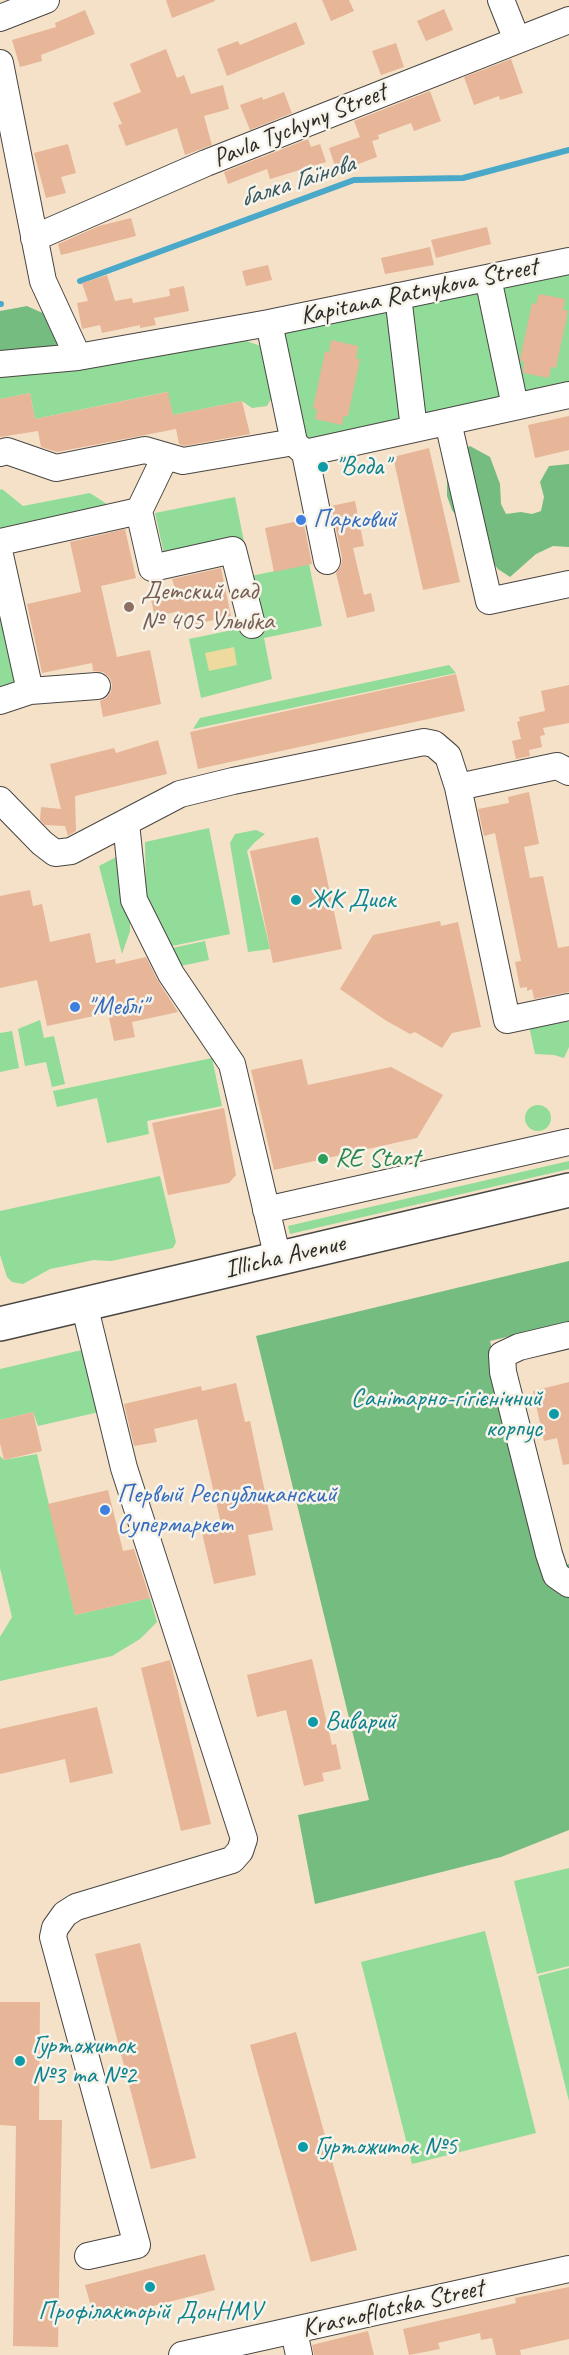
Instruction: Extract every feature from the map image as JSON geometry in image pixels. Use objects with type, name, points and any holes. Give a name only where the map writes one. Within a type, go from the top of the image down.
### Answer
[{"type":"main road","name":"Illicha Avenue","points":[[0,1324],[569,1190]]},
{"type":"street","points":[[0,18],[46,0]]},
{"type":"street","points":[[501,0],[517,40]]},
{"type":"street","name":"Pavla Tychyny Street","points":[[34,238],[206,163],[569,20]]},
{"type":"street","points":[[0,63],[43,281],[78,357]]},
{"type":"street","name":"Kapitana Ratnykova Street","points":[[0,364],[78,357],[269,323],[569,261]]},
{"type":"street","points":[[488,278],[515,406]]},
{"type":"street","points":[[398,296],[414,429]]},
{"type":"street","name":"Kapitana Ratnykova Street","points":[[269,323],[327,561]]},
{"type":"street","points":[[0,453],[7,451],[56,468],[145,450],[183,461],[300,448],[414,429],[569,395]]},
{"type":"street","points":[[448,422],[489,601],[569,584]]},
{"type":"street","points":[[165,457],[139,512],[152,568],[233,550],[252,625]]},
{"type":"street","points":[[0,542],[139,512]]},
{"type":"street","points":[[0,555],[30,691]]},
{"type":"street","points":[[2,701],[30,691],[97,687]]},
{"type":"street","points":[[0,800],[42,843],[55,853],[70,851],[180,794],[424,742],[434,744],[448,756],[458,787],[507,1020],[569,1008]]},
{"type":"street","points":[[458,787],[557,766],[569,772]]},
{"type":"street","points":[[126,823],[134,900],[171,974],[232,1064],[278,1259]]},
{"type":"street","points":[[266,1210],[569,1142]]},
{"type":"street","points":[[84,1304],[124,1468],[244,1839],[240,1851],[232,1860],[76,1907],[66,1914],[55,1928],[53,1937],[137,2245],[88,2256]]},
{"type":"street","points":[[569,1335],[519,1347],[502,1355],[502,1372],[549,1554],[556,1575],[569,1584]]},
{"type":"street","name":"Krasnoflotska Street","points":[[182,2355],[297,2343],[569,2270]]},
{"type":"green space","points":[[569,271],[569,388],[524,395],[499,287]]},
{"type":"green space","points":[[478,290],[508,397],[419,421],[407,307]]},
{"type":"green space","points":[[27,306],[47,315],[62,345],[58,350],[0,355],[0,311]]},
{"type":"green space","points":[[389,311],[406,420],[307,444],[284,335]]},
{"type":"green space","points":[[246,341],[261,346],[274,394],[267,406],[252,408],[242,401],[173,415],[167,392],[35,419],[30,393],[0,399],[0,377],[71,370]]},
{"type":"green space","points":[[470,446],[490,457],[500,484],[501,504],[506,514],[521,512],[532,514],[541,511],[544,497],[540,482],[549,466],[569,464],[569,547],[553,546],[536,554],[510,577],[498,569],[452,510],[447,496],[447,476],[459,452]]},
{"type":"green space","points":[[2,489],[23,506],[90,493],[113,508],[0,533],[0,490]]},
{"type":"green space","points":[[235,497],[251,576],[309,564],[322,626],[264,638],[272,679],[201,698],[189,639],[247,627],[230,545],[165,558],[155,513]]},
{"type":"green space","points":[[0,614],[16,688],[0,694]]},
{"type":"green space","points":[[449,665],[456,673],[193,729],[200,718]]},
{"type":"green space","points":[[209,828],[230,934],[167,947],[146,898],[145,842]]},
{"type":"green space","points":[[256,830],[265,834],[247,851],[270,949],[248,952],[230,843],[235,834]]},
{"type":"green space","points":[[120,855],[130,919],[130,931],[122,954],[99,866]]},
{"type":"green space","points":[[205,941],[209,960],[176,967],[168,949]]},
{"type":"green space","points":[[40,1020],[44,1038],[54,1036],[65,1084],[52,1087],[46,1062],[25,1066],[18,1029]]},
{"type":"green space","points":[[564,1020],[569,1022],[569,1047],[564,1058],[535,1054],[529,1026]]},
{"type":"green space","points":[[12,1031],[19,1068],[0,1072],[0,1033]]},
{"type":"green space","points":[[212,1058],[222,1106],[147,1121],[149,1134],[107,1143],[97,1098],[57,1107],[53,1091]]},
{"type":"green space","points":[[538,1105],[547,1109],[551,1118],[547,1127],[538,1131],[529,1127],[525,1118],[529,1109]]},
{"type":"green space","points":[[569,1161],[569,1169],[290,1234],[288,1226]]},
{"type":"green space","points":[[160,1176],[176,1242],[173,1248],[111,1261],[94,1260],[50,1269],[23,1284],[12,1282],[7,1277],[0,1255],[0,1211]]},
{"type":"green space","points":[[569,1261],[569,1322],[490,1341],[544,1569],[569,1564],[569,1830],[501,1857],[315,1904],[298,1815],[369,1800],[256,1336]]},
{"type":"green space","points":[[86,1349],[99,1412],[38,1426],[33,1412],[0,1420],[0,1369]]},
{"type":"green space","points":[[37,1454],[75,1615],[150,1598],[157,1622],[140,1639],[112,1656],[0,1681],[0,1637],[12,1617],[0,1568],[0,1456],[4,1460]]},
{"type":"green space","points":[[569,1868],[569,1966],[537,1974],[514,1881]]},
{"type":"green space","points":[[485,1931],[536,2133],[412,2164],[361,1962]]},
{"type":"green space","points":[[569,1968],[569,2101],[538,1976]]},
{"type":"sand","points":[[234,647],[237,665],[209,671],[205,653]]},
{"type":"building","points":[[166,0],[215,0],[215,1],[172,18]]},
{"type":"building","points":[[322,0],[349,0],[354,11],[331,21]]},
{"type":"building","points":[[444,9],[453,30],[426,41],[417,21]]},
{"type":"building","points":[[85,10],[95,34],[41,55],[42,61],[20,67],[12,40],[56,27],[55,23]]},
{"type":"building","points":[[296,22],[305,44],[227,76],[217,49],[238,41],[240,45]]},
{"type":"building","points":[[396,43],[404,67],[381,75],[372,51]]},
{"type":"building","points":[[166,49],[177,78],[184,75],[191,94],[223,85],[229,109],[204,116],[212,145],[185,155],[177,128],[126,146],[118,125],[122,124],[113,103],[141,92],[130,64]]},
{"type":"building","points":[[511,59],[523,93],[500,100],[499,96],[474,105],[464,77]]},
{"type":"building","points":[[430,91],[441,121],[414,131],[411,123],[378,135],[379,139],[372,141],[377,157],[337,172],[329,148],[360,137],[354,121]]},
{"type":"building","points":[[284,92],[292,113],[250,130],[240,105]]},
{"type":"building","points":[[308,139],[311,147],[320,144],[326,162],[270,179],[267,169],[228,184],[224,172]]},
{"type":"building","points":[[68,144],[76,173],[61,177],[66,193],[46,198],[34,153]]},
{"type":"building","points":[[131,218],[136,236],[61,255],[58,244],[99,226]]},
{"type":"building","points":[[487,227],[491,244],[436,258],[431,240]]},
{"type":"building","points":[[430,247],[434,265],[385,274],[381,258]]},
{"type":"building","points":[[268,265],[272,280],[246,286],[242,271]]},
{"type":"building","points":[[107,275],[115,301],[132,298],[133,303],[170,296],[169,289],[184,286],[189,311],[154,318],[156,325],[140,328],[140,325],[102,333],[100,325],[82,329],[77,303],[88,301],[82,283]]},
{"type":"building","points":[[539,294],[565,299],[563,310],[568,311],[556,368],[551,367],[549,378],[523,373],[524,362],[520,359],[532,303],[536,304]]},
{"type":"building","points":[[331,340],[358,346],[356,359],[360,359],[348,416],[344,416],[342,425],[315,419],[317,410],[313,408],[325,352],[329,352]]},
{"type":"building","points":[[168,392],[173,415],[242,401],[250,434],[184,446],[179,444],[176,429],[57,452],[41,447],[38,431],[0,437],[0,399],[30,393],[35,419]]},
{"type":"building","points":[[569,416],[569,450],[535,458],[528,425]]},
{"type":"building","points":[[429,448],[460,582],[423,590],[393,457]]},
{"type":"building","points":[[355,501],[364,546],[353,548],[364,595],[371,593],[375,611],[347,618],[336,573],[341,566],[342,558],[331,506]]},
{"type":"building","points":[[303,520],[312,564],[274,572],[265,528]]},
{"type":"building","points":[[125,529],[136,578],[101,586],[117,657],[150,650],[161,704],[103,717],[100,701],[111,692],[110,678],[103,672],[93,671],[92,663],[42,673],[27,604],[81,592],[70,542]]},
{"type":"building","points":[[221,568],[231,616],[183,627],[179,611],[155,617],[150,595],[175,589],[172,579]]},
{"type":"building","points":[[456,674],[465,711],[198,769],[190,732]]},
{"type":"building","points":[[569,685],[569,723],[543,728],[545,735],[540,736],[542,747],[529,750],[530,756],[516,759],[512,741],[521,739],[517,722],[520,721],[519,717],[545,711],[541,691]]},
{"type":"building","points":[[158,740],[167,774],[75,796],[76,831],[68,836],[65,826],[45,825],[40,820],[41,807],[61,809],[50,764],[114,748],[116,753]]},
{"type":"building","points":[[529,792],[539,844],[524,847],[530,878],[543,876],[558,948],[569,946],[569,992],[534,999],[532,989],[527,991],[527,987],[520,988],[515,962],[521,961],[495,833],[484,836],[478,809],[509,803],[508,797]]},
{"type":"building","name":"ЖК Диск","points":[[318,837],[342,949],[273,963],[250,851]]},
{"type":"building","points":[[30,890],[33,906],[42,904],[50,942],[90,933],[96,963],[115,959],[116,964],[146,957],[178,1012],[132,1022],[135,1037],[114,1041],[108,1013],[47,1026],[37,980],[0,988],[0,896]]},
{"type":"building","points":[[440,921],[441,926],[458,922],[481,1027],[452,1033],[442,1048],[415,1032],[410,1034],[385,1020],[340,989],[373,935]]},
{"type":"building","points":[[302,1059],[308,1085],[391,1067],[443,1095],[417,1138],[274,1170],[251,1070]]},
{"type":"building","points":[[224,1108],[236,1175],[229,1183],[168,1195],[152,1123]]},
{"type":"building","name":"Санітарно-гігієнічний корпус","points":[[569,1382],[569,1464],[563,1465],[557,1438],[544,1441],[533,1391]]},
{"type":"building","points":[[236,1383],[245,1422],[250,1421],[273,1530],[248,1535],[256,1575],[214,1584],[202,1533],[222,1528],[197,1419],[154,1429],[157,1442],[134,1446],[124,1404],[201,1386],[202,1391]]},
{"type":"building","points":[[33,1412],[42,1451],[4,1460],[0,1443],[0,1420]]},
{"type":"building","points":[[108,1490],[123,1551],[134,1549],[150,1598],[75,1615],[48,1504]]},
{"type":"building","name":"Виварий","points":[[312,1659],[332,1745],[336,1744],[341,1769],[322,1773],[324,1781],[304,1786],[286,1710],[257,1717],[247,1675]]},
{"type":"building","points":[[170,1660],[211,1824],[181,1831],[141,1668]]},
{"type":"building","points":[[97,1707],[113,1773],[70,1783],[65,1759],[0,1774],[0,1729]]},
{"type":"building","points":[[140,1943],[196,2158],[151,2169],[95,1954]]},
{"type":"building","name":"Гуртожиток №3 та №2","points":[[0,2002],[40,2002],[39,2120],[62,2120],[58,2347],[13,2346],[16,2126],[0,2125]]},
{"type":"building","name":"Гуртожиток №5","points":[[296,2032],[357,2250],[311,2262],[250,2045]]},
{"type":"building","name":"Профілакторій ДонНМУ","points":[[205,2254],[215,2290],[95,2321],[85,2285]]},
{"type":"building","points":[[569,2287],[569,2339],[520,2350],[521,2355],[496,2355],[492,2338],[481,2340],[480,2333],[438,2343],[440,2349],[409,2355],[403,2329],[516,2303],[515,2298]]},
{"type":"building","points":[[368,2331],[374,2355],[314,2355],[312,2345]]},
{"type":"waterway","name":"балка Гаїнова","points":[[80,281],[354,180],[463,178],[569,150]]},
{"type":"place","name":"\"Вода\"","points":[[323,467]]},
{"type":"place","name":"Парковий","points":[[301,520]]},
{"type":"place","name":"Детский сад № 405 Улыбка","points":[[129,607]]},
{"type":"place","name":"ЖК Диск","points":[[296,900]]},
{"type":"place","name":"\"Меблі\"","points":[[75,1007]]},
{"type":"place","name":"RE Start","points":[[323,1159]]},
{"type":"place","name":"Санітарно-гігієнічний корпус","points":[[554,1414]]},
{"type":"place","name":"Первый Республиканский Супермаркет","points":[[105,1510]]},
{"type":"place","name":"Виварий","points":[[313,1722]]},
{"type":"place","name":"Гуртожиток №3 та №2","points":[[20,2061]]},
{"type":"place","name":"Гуртожиток №5","points":[[303,2147]]},
{"type":"place","name":"Профілакторій ДонНМУ","points":[[150,2287]]}]
